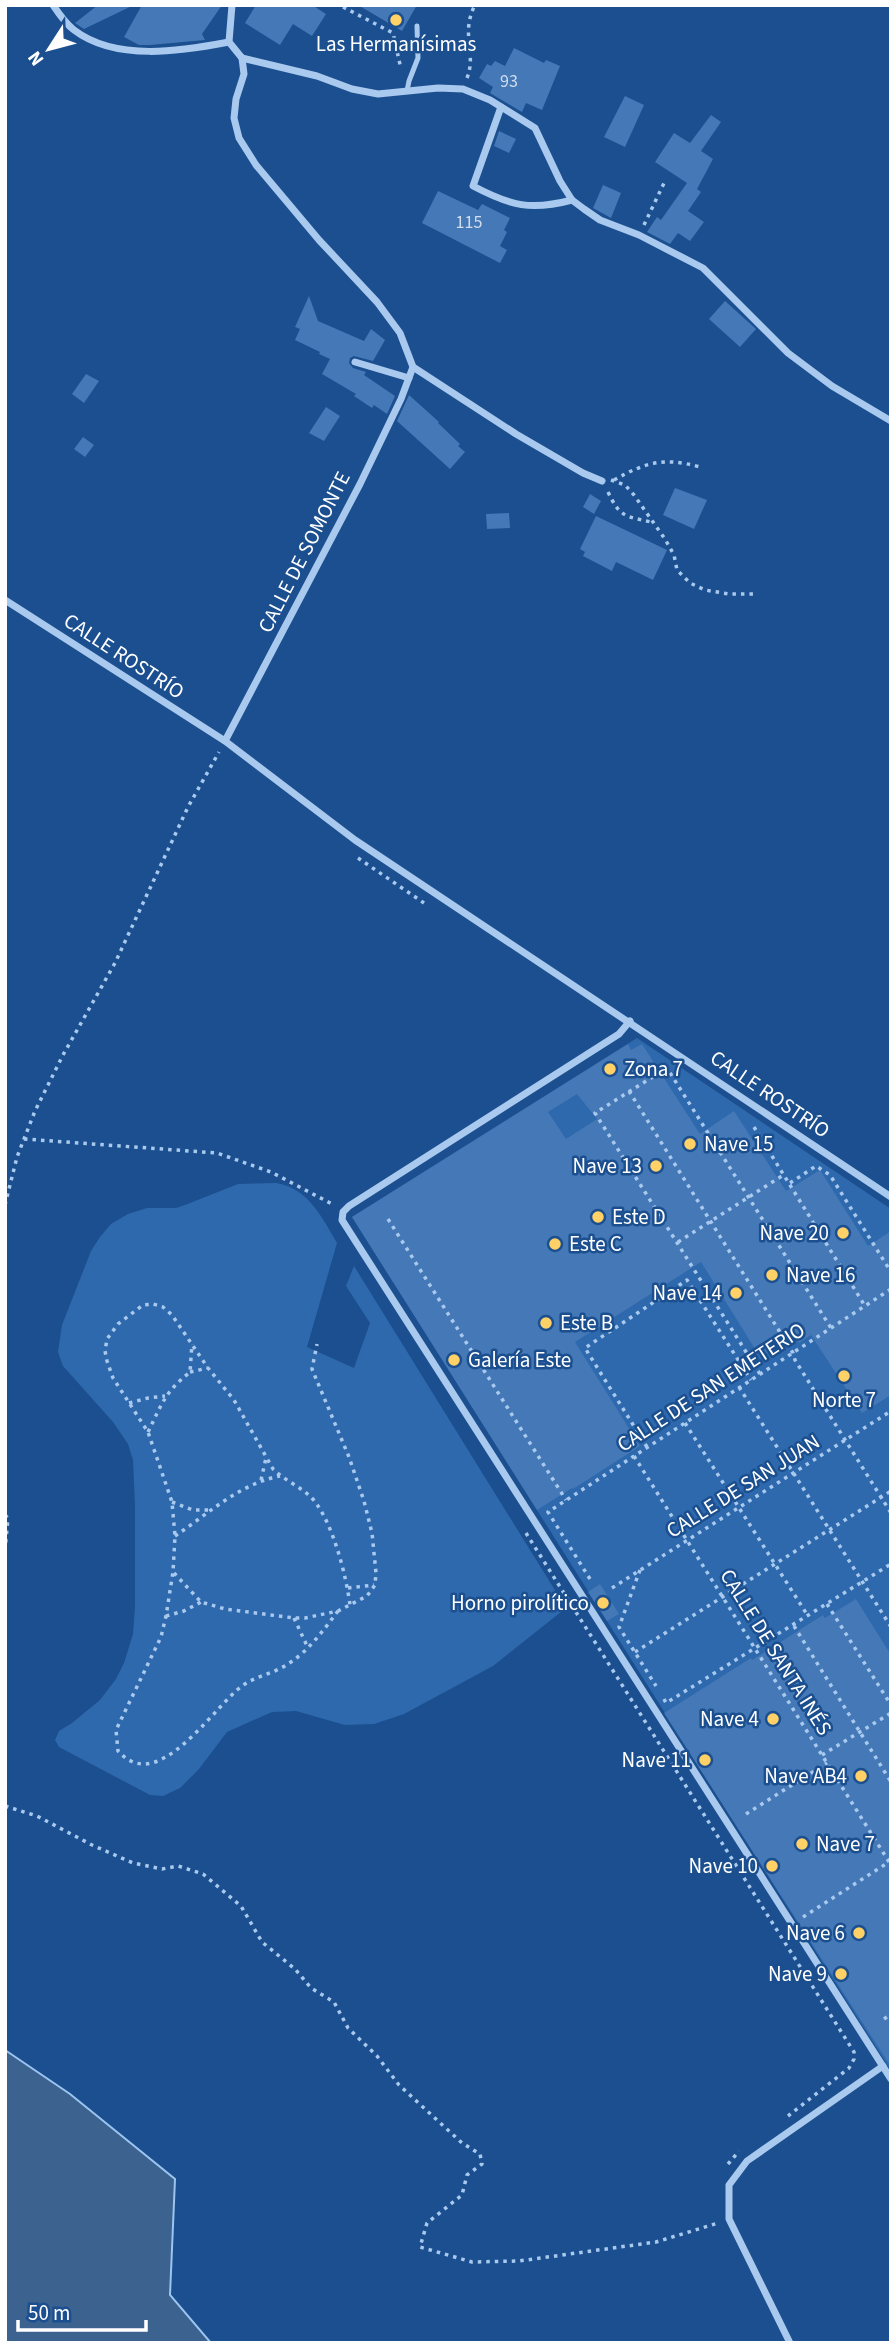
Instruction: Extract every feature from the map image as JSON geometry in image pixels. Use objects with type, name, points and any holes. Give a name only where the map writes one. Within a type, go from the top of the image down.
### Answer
[{"type":"street","points":[[53,5],[75,31],[121,49],[140,52],[183,50],[229,42]]},
{"type":"street","points":[[232,5],[229,42],[242,58],[244,74],[236,99],[234,118],[239,138],[256,165],[319,240],[377,302],[400,333],[413,367],[516,434],[602,481]]},
{"type":"street","points":[[242,58],[378,94],[463,89],[501,107],[535,128],[572,200],[600,219],[639,235],[703,268],[788,353],[831,386],[891,421]]},
{"type":"street","points":[[501,107],[473,187],[500,200],[533,207],[572,200]]},
{"type":"street","points":[[355,362],[409,378]]},
{"type":"street","name":"CALLE DE SOMONTE","points":[[225,741],[360,484],[413,367]]},
{"type":"street","name":"CALLE ROSTRÍO","points":[[5,600],[225,741],[355,841],[630,1021],[891,1197]]},
{"type":"street","points":[[630,1021],[619,1034],[349,1206],[343,1212],[342,1220],[891,2080]]},
{"type":"street","points":[[790,2343],[729,2220],[729,2185],[747,2161],[883,2066]]},
{"type":"lane","points":[[404,92],[418,58],[417,26]]},
{"type":"path","points":[[463,89],[471,68],[467,37],[469,17],[475,5]]},
{"type":"path","points":[[343,7],[393,33],[398,47],[404,92]]},
{"type":"path","points":[[639,235],[664,183]]},
{"type":"path","points":[[651,522],[624,515],[616,509],[602,481],[614,480],[649,463],[665,460],[700,467]]},
{"type":"path","points":[[614,480],[625,485],[665,539],[674,555],[677,570],[690,583],[705,590],[753,594]]},
{"type":"path","points":[[5,1205],[17,1157],[41,1100],[115,963],[188,807],[219,751],[230,759]]},
{"type":"path","points":[[357,858],[434,909]]},
{"type":"path","points":[[760,1374],[594,1113],[667,1068],[831,1328]]},
{"type":"path","points":[[628,1091],[891,1513]]},
{"type":"path","points":[[754,1127],[865,1306]]},
{"type":"path","points":[[24,1139],[217,1153],[271,1172],[332,1205]]},
{"type":"path","points":[[790,1184],[816,1166],[830,1175],[891,1272]]},
{"type":"path","points":[[678,1242],[785,1174]]},
{"type":"path","points":[[331,1214],[332,1205],[338,1201]]},
{"type":"path","points":[[388,1219],[566,1500]]},
{"type":"path","points":[[647,1447],[585,1348],[687,1280],[751,1380]]},
{"type":"path","name":"CALLE DE SAN EMETERIO","points":[[590,1579],[548,1512],[891,1289]]},
{"type":"path","points":[[338,1611],[308,1648],[279,1670],[243,1685],[225,1700],[202,1728],[175,1751],[150,1763],[139,1764],[129,1761],[118,1751],[116,1730],[161,1637],[173,1572],[175,1536],[172,1502],[148,1432],[113,1378],[105,1351],[107,1339],[118,1324],[143,1305],[163,1307],[172,1315],[208,1368],[234,1400],[266,1458],[280,1476],[304,1491],[315,1502],[334,1543],[351,1605]]},
{"type":"path","points":[[190,1371],[192,1344]]},
{"type":"path","points":[[173,1572],[201,1602],[225,1609],[294,1618],[338,1611],[367,1597],[375,1585],[373,1541],[364,1501],[349,1457],[312,1369],[317,1344]]},
{"type":"path","points":[[148,1432],[173,1385],[190,1371],[208,1368]]},
{"type":"path","points":[[739,1387],[891,1627]]},
{"type":"path","points":[[129,1404],[165,1396]]},
{"type":"path","name":"CALLE DE SAN JUAN","points":[[612,1588],[891,1411]]},
{"type":"path","points":[[685,1423],[808,1616]]},
{"type":"path","name":"CALLE DE SANTA INÉS","points":[[634,1456],[890,1862]]},
{"type":"path","points":[[261,1480],[266,1458]]},
{"type":"path","points":[[175,1536],[211,1510],[261,1480],[280,1476]]},
{"type":"path","points":[[635,1653],[891,1491]]},
{"type":"path","points":[[172,1502],[193,1510],[211,1510]]},
{"type":"path","points":[[5,1516],[8,1518],[5,1551]]},
{"type":"path","points":[[526,1533],[854,2052],[849,2068],[781,2121]]},
{"type":"path","points":[[640,1570],[619,1627],[666,1703],[891,1564]]},
{"type":"path","points":[[348,1588],[375,1585]]},
{"type":"path","points":[[166,1616],[201,1602]]},
{"type":"path","points":[[827,1604],[891,1705]]},
{"type":"path","points":[[294,1618],[308,1648]]},
{"type":"path","points":[[793,1625],[891,1782]]},
{"type":"path","points":[[822,1755],[891,1713]]},
{"type":"path","points":[[746,1814],[827,1763]]},
{"type":"path","points":[[5,1806],[37,1816],[92,1845],[134,1863],[162,1869],[178,1866],[203,1874],[241,1906],[262,1942],[295,1969],[312,1988],[334,2003],[348,2028],[377,2056],[399,2085],[462,2143],[480,2154],[482,2164],[467,2175],[462,2194],[427,2224],[420,2247],[472,2262],[519,2261],[656,2242],[719,2222],[724,2234]]},
{"type":"path","points":[[803,1917],[890,1862]]},
{"type":"path","points":[[884,2019],[891,2014]]},
{"type":"path","points":[[724,2170],[734,2154],[742,2149]]},
{"type":"shaded area","points":[[637,1038],[891,1209],[891,2071],[352,1217]]},
{"type":"shaded area","points":[[276,1183],[305,1197],[320,1214],[337,1243],[307,1347],[354,1368],[370,1323],[346,1286],[354,1266],[566,1608],[493,1666],[404,1714],[374,1724],[345,1725],[296,1711],[272,1712],[227,1732],[199,1769],[180,1788],[163,1796],[150,1795],[59,1747],[55,1740],[59,1731],[100,1700],[116,1679],[133,1634],[135,1607],[133,1460],[128,1444],[113,1422],[63,1366],[58,1352],[62,1325],[91,1251],[111,1224],[128,1214],[147,1208],[176,1208],[238,1184]]},
{"type":"shaded area","points":[[5,2050],[70,2094],[175,2179],[170,2295],[211,2343],[5,2343]]},
{"type":"building","points":[[98,5],[134,5],[84,29],[75,23]]},
{"type":"building","points":[[142,5],[222,5],[202,34],[205,40],[139,45],[124,37]]},
{"type":"building","points":[[256,5],[312,5],[326,14],[312,36],[293,24],[280,45],[245,23]]},
{"type":"building","name":"Las Hermanísimas","points":[[358,5],[417,5],[402,31]]},
{"type":"building","points":[[514,48],[544,63],[546,60],[560,66],[542,110],[526,103],[522,112],[490,93],[493,87],[479,78],[487,64],[491,66],[495,61],[505,66]]},
{"type":"building","points":[[625,96],[644,105],[625,147],[604,137]]},
{"type":"building","points":[[711,115],[721,122],[701,151],[713,159],[697,189],[701,192],[688,211],[704,222],[690,241],[678,233],[670,244],[647,232],[657,217],[661,220],[687,183],[655,162],[674,133],[690,143]]},
{"type":"building","points":[[499,131],[516,139],[509,153],[494,146]]},
{"type":"building","points":[[603,185],[621,193],[611,218],[593,208]]},
{"type":"building","points":[[438,191],[478,210],[482,204],[510,218],[500,246],[507,250],[500,263],[422,223]]},
{"type":"building","points":[[309,296],[318,321],[364,341],[371,329],[385,340],[373,361],[354,356],[349,363],[353,368],[366,372],[364,375],[395,396],[387,414],[374,405],[372,408],[354,396],[356,394],[322,374],[330,359],[295,340],[300,329],[295,327]]},
{"type":"building","points":[[725,301],[756,329],[740,347],[709,319]]},
{"type":"building","points":[[86,374],[99,381],[84,403],[72,394]]},
{"type":"building","points":[[409,395],[439,422],[465,452],[450,469],[397,421]]},
{"type":"building","points":[[326,407],[340,416],[324,441],[309,433]]},
{"type":"building","points":[[83,437],[94,445],[85,457],[74,449]]},
{"type":"building","points":[[675,488],[707,500],[694,529],[663,515]]},
{"type":"building","points":[[590,494],[601,501],[594,514],[583,507]]},
{"type":"building","points":[[509,513],[510,528],[487,529],[486,514]]},
{"type":"building","points":[[596,516],[667,550],[653,580],[616,562],[612,571],[583,556],[585,552],[580,549]]},
{"type":"building","points":[[628,1044],[631,1050],[642,1044],[700,1134],[734,1111],[786,1191],[820,1170],[868,1246],[891,1231],[891,1395],[862,1413],[811,1335],[799,1343],[795,1336],[760,1357],[701,1262],[575,1342],[640,1446],[537,1510],[352,1217]],"holes":[[[577,1094],[597,1119],[566,1139],[548,1112]]]},
{"type":"building","name":"Horno pirolítico","points":[[600,1584],[619,1614],[607,1621],[588,1592]]},
{"type":"building","points":[[856,1599],[891,1655],[891,2067],[664,1713],[823,1615],[825,1618]]},
{"type":"place","name":"Las Hermanísimas","points":[[396,20]]},
{"type":"place","name":"Zona 7","points":[[610,1069]]},
{"type":"place","name":"Nave 15","points":[[690,1144]]},
{"type":"place","name":"Nave 13","points":[[656,1166]]},
{"type":"place","name":"Este D","points":[[598,1217]]},
{"type":"place","name":"Nave 20","points":[[843,1233]]},
{"type":"place","name":"Este C","points":[[555,1244]]},
{"type":"place","name":"Nave 16","points":[[772,1275]]},
{"type":"place","name":"Nave 14","points":[[736,1293]]},
{"type":"place","name":"Este B","points":[[546,1323]]},
{"type":"place","name":"Galería Este","points":[[454,1360]]},
{"type":"place","name":"Norte 7","points":[[844,1376]]},
{"type":"place","name":"Horno pirolítico","points":[[603,1603]]},
{"type":"place","name":"Nave 4","points":[[773,1719]]},
{"type":"place","name":"Nave 11","points":[[705,1760]]},
{"type":"place","name":"Nave AB4","points":[[861,1776]]},
{"type":"place","name":"Nave 7","points":[[802,1844]]},
{"type":"place","name":"Nave 10","points":[[772,1866]]},
{"type":"place","name":"Nave 6","points":[[859,1933]]},
{"type":"place","name":"Nave 9","points":[[841,1974]]}]
